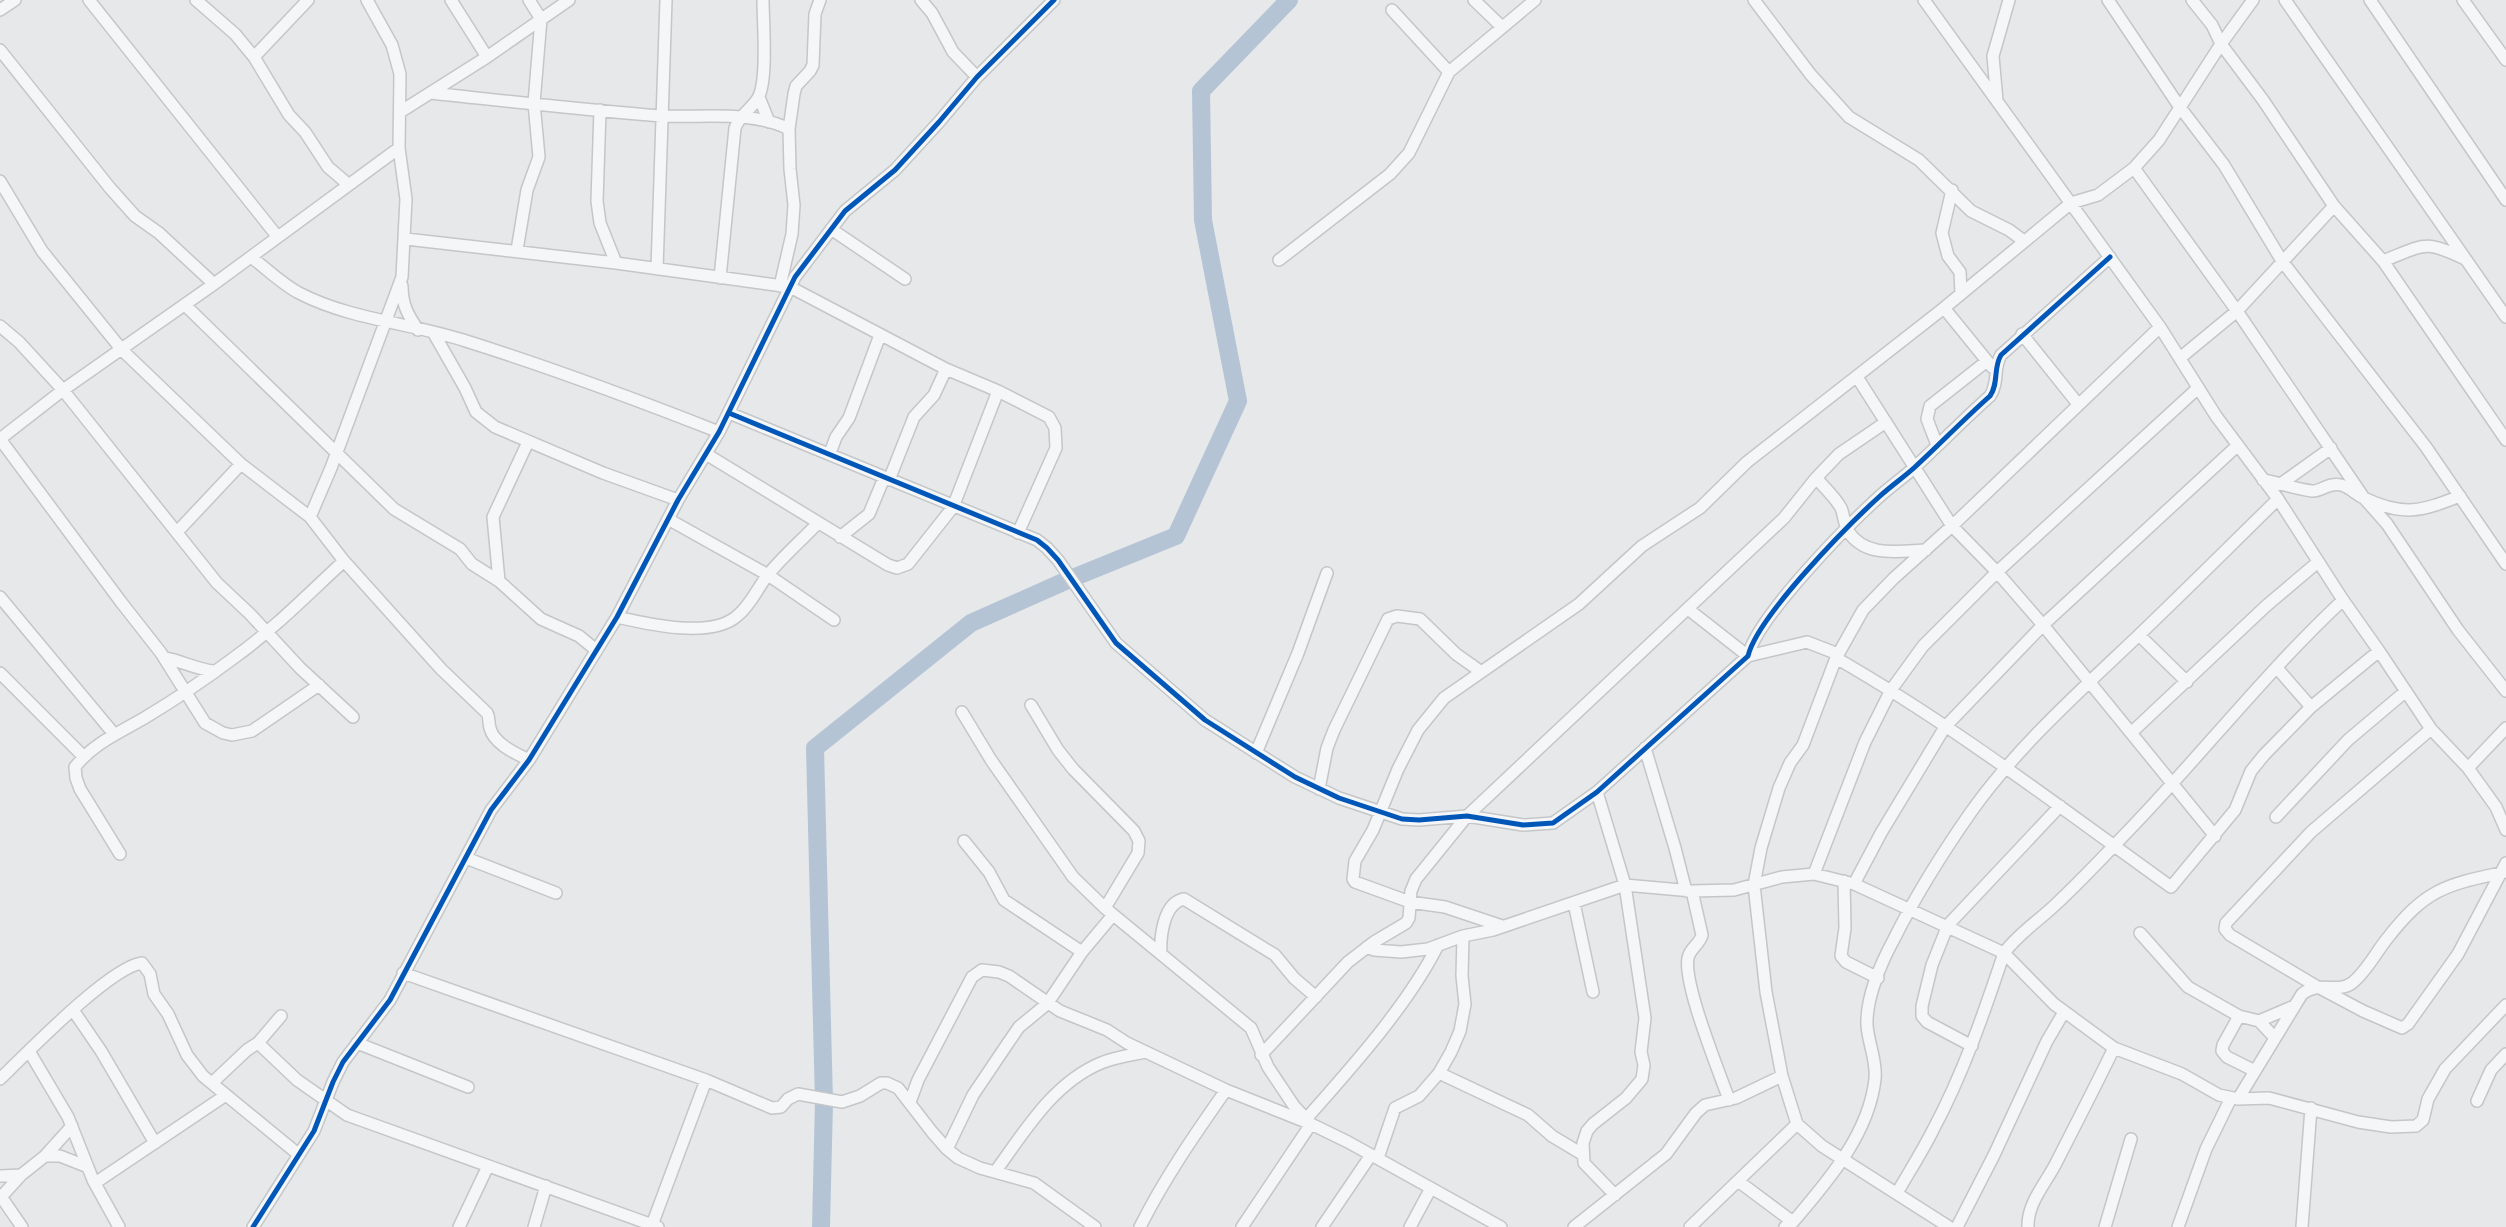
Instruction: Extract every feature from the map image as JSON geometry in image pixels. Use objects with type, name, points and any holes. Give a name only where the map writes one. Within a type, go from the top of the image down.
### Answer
[{"type":"street","points":[[0,10],[15,0]]},
{"type":"street","points":[[89,0],[277,236]]},
{"type":"street","points":[[196,0],[235,34],[254,57],[289,115],[305,132],[328,167],[349,185]]},
{"type":"street","points":[[254,57],[308,0]]},
{"type":"street","points":[[367,0],[392,45],[397,60],[400,87],[399,148],[406,185],[406,239],[402,277],[402,300],[406,313],[418,330]]},
{"type":"street","points":[[451,0],[487,57]]},
{"type":"street","points":[[517,250],[527,190],[539,157],[534,104],[541,19],[529,0]]},
{"type":"street","points":[[400,112],[487,57],[570,0]]},
{"type":"street","points":[[657,269],[666,0]]},
{"type":"street","points":[[763,0],[763,64],[759,97],[769,122]]},
{"type":"street","points":[[785,286],[794,205],[790,169],[789,129],[796,86],[813,65],[815,14],[820,0]]},
{"type":"street","points":[[920,0],[932,13],[953,52],[977,77]]},
{"type":"street","points":[[267,1227],[255,1224],[298,1154],[314,1132],[327,1101],[332,1082],[357,1043],[390,1000],[491,810],[529,760],[618,617],[678,500],[719,432],[785,286],[845,211],[895,170],[977,77],[1054,0]]},
{"type":"street","points":[[1474,0],[1502,27]]},
{"type":"street","points":[[1279,260],[1390,174],[1402,162],[1449,72],[1535,0]]},
{"type":"street","points":[[1754,0],[1811,75],[1849,117],[1919,160],[1952,190],[1971,211],[2009,230],[2024,241]]},
{"type":"street","points":[[1924,0],[2160,327],[2237,446],[2278,499],[2343,600],[2431,729],[2468,768],[2496,807],[2506,830]]},
{"type":"street","points":[[1997,101],[1993,56],[2009,0]]},
{"type":"street","points":[[2108,0],[2179,106],[2224,165],[2282,261],[2426,448],[2506,564]]},
{"type":"street","points":[[2192,0],[2212,25],[2221,44],[2263,100],[2334,206],[2383,261],[2506,440]]},
{"type":"street","points":[[1502,926],[1445,907],[1410,902],[1355,882],[1353,878],[1355,861],[1381,813],[1398,769],[1418,730],[1430,712],[1444,698],[1480,671],[1579,604],[1642,546],[1700,508],[1747,462],[1944,308],[2071,203],[2098,195],[2134,168],[2159,140],[2179,106],[2253,0]]},
{"type":"street","points":[[2285,0],[2506,317]]},
{"type":"street","points":[[2370,0],[2506,200]]},
{"type":"street","points":[[2463,0],[2506,60]]},
{"type":"street","points":[[1392,10],[1449,72]]},
{"type":"street","points":[[0,50],[110,188],[135,216],[159,233],[214,284]]},
{"type":"street","points":[[430,93],[663,116],[739,117],[769,122],[789,129]]},
{"type":"street","points":[[720,278],[733,140],[739,117],[759,97]]},
{"type":"street","points":[[600,110],[597,201],[600,223],[616,262]]},
{"type":"street","points":[[319,685],[252,731],[232,734],[223,733],[205,723],[184,692],[165,658],[0,439],[62,390],[185,305],[399,148]]},
{"type":"street","points":[[2134,168],[2237,311],[2364,498],[2387,524],[2458,630],[2506,691]]},
{"type":"street","points":[[0,181],[42,251],[122,350],[241,464],[310,517],[344,561],[441,669],[487,713],[490,718],[490,728],[495,738],[514,753],[529,760]]},
{"type":"street","points":[[1952,190],[1942,233],[1948,256],[1960,272],[1979,279]]},
{"type":"street","points":[[2180,358],[2237,311],[2334,206]]},
{"type":"street","points":[[831,228],[905,279]]},
{"type":"street","points":[[406,239],[616,262],[785,286],[946,368],[998,391],[1049,417],[1055,428],[1056,448],[1018,533]]},
{"type":"street","points":[[2383,261],[2429,245],[2439,246],[2466,260]]},
{"type":"street","points":[[251,257],[300,293],[325,304],[384,322],[464,340],[582,379],[719,432]]},
{"type":"street","points":[[1748,656],[1750,645],[1762,626],[1847,530],[1880,496],[1915,468],[1990,396],[1995,389],[1996,362],[2001,355],[2022,334],[2110,258]]},
{"type":"street","points":[[1960,272],[1961,294]]},
{"type":"street","points":[[310,517],[402,277]]},
{"type":"street","points":[[185,305],[394,509],[460,549],[472,564],[499,581],[541,619],[579,636],[596,650]]},
{"type":"street","points":[[1944,308],[1996,372]]},
{"type":"street","points":[[0,326],[19,342],[62,390],[217,583],[267,631],[300,668],[353,718]]},
{"type":"street","points":[[1949,1227],[1809,1137],[1797,1124],[1782,1076],[1766,992],[1754,885],[1761,848],[1779,788],[1790,763],[1802,745],[1837,656],[1851,629],[1872,600],[2160,327]]},
{"type":"street","points":[[433,332],[465,388],[476,412],[495,427],[603,473],[678,500]]},
{"type":"street","points":[[830,453],[836,437],[849,418],[880,334]]},
{"type":"street","points":[[2022,334],[2078,404]]},
{"type":"street","points":[[1937,445],[1927,419],[1930,406],[1950,388],[1987,361]]},
{"type":"street","points":[[840,538],[869,514],[914,417],[934,395],[946,368]]},
{"type":"street","points":[[1857,377],[1952,526],[1997,572],[2090,680],[2215,836]]},
{"type":"street","points":[[1814,874],[1865,742],[1891,690],[1923,646],[1997,572],[2198,388]]},
{"type":"street","points":[[706,454],[840,538],[888,565],[897,568],[903,567],[927,542],[953,507],[998,391]]},
{"type":"street","points":[[729,412],[830,453],[953,507],[1037,540],[1047,548],[1116,643],[1205,720],[1295,778],[1381,813],[1402,819],[1419,820],[1467,816],[1523,825],[1553,823],[1597,792],[1748,656],[1806,642],[1837,656],[1891,690],[2006,768],[2171,887],[2235,810],[2251,771],[2289,727],[2311,706],[2379,651]]},
{"type":"street","points":[[1261,1055],[1348,962],[1367,947],[1406,923],[1410,918],[1410,891],[1416,879],[1467,816],[1784,518],[1816,478],[1839,454],[1886,422]]},
{"type":"street","points":[[499,581],[493,517],[528,442]]},
{"type":"street","points":[[1878,978],[1846,962],[1841,956],[1849,882],[1881,833],[1944,726],[2043,625],[2237,446]]},
{"type":"street","points":[[2282,483],[2331,448]]},
{"type":"street","points":[[177,532],[241,464]]},
{"type":"street","points":[[1816,478],[1837,503],[1847,530],[1860,544],[1873,550],[1926,550]]},
{"type":"street","points":[[2263,480],[2314,491],[2325,486],[2338,484],[2346,486],[2364,498],[2405,511],[2432,507],[2460,496]]},
{"type":"street","points":[[1738,1181],[1789,1224],[1844,1158],[1863,1119],[1875,1079],[1875,1064],[1867,1023],[1878,978],[1893,940],[1927,880],[1972,810],[2006,768],[2090,680],[2139,635],[2278,499]]},
{"type":"street","points":[[668,519],[768,575],[834,620]]},
{"type":"street","points":[[618,617],[665,628],[721,624],[737,616],[768,575],[818,523]]},
{"type":"street","points":[[120,854],[76,778],[75,767],[83,756],[114,734],[145,718],[235,658],[344,561]]},
{"type":"street","points":[[2131,733],[2266,606],[2318,562]]},
{"type":"street","points":[[1256,753],[1298,653],[1327,574]]},
{"type":"street","points":[[0,597],[114,734]]},
{"type":"street","points":[[1897,1193],[1934,1130],[1972,1046],[2004,953],[2018,936],[2056,905],[2174,784],[2227,721],[2312,629],[2343,600]]},
{"type":"street","points":[[1688,609],[1748,656]]},
{"type":"street","points":[[1319,789],[1327,748],[1334,730],[1388,620],[1398,616],[1420,618],[1456,654],[1480,671]]},
{"type":"street","points":[[2139,635],[2187,682]]},
{"type":"street","points":[[165,658],[181,661],[201,670],[213,671]]},
{"type":"street","points":[[2277,668],[2311,706]]},
{"type":"street","points":[[0,673],[83,756]]},
{"type":"street","points":[[2276,817],[2348,740],[2406,691]]},
{"type":"street","points":[[947,1149],[973,1095],[987,1072],[1019,1027],[1046,1004],[1109,912],[1138,852],[1139,841],[1134,831],[1072,769],[1058,750],[1031,705]]},
{"type":"street","points":[[962,712],[991,760],[1073,877],[1109,912],[1251,1028],[1257,1039],[1261,1055],[1283,1090],[1308,1122]]},
{"type":"street","points":[[2468,768],[2506,728]]},
{"type":"street","points":[[2431,729],[2311,832],[2226,923],[2225,929],[2230,935],[2316,986],[2363,1011],[2402,1028],[2408,1024],[2458,954],[2503,873],[2506,863]]},
{"type":"street","points":[[1644,748],[1702,935],[1692,949],[1688,968],[1700,1017],[1729,1100]]},
{"type":"street","points":[[1582,1154],[1587,1131],[1638,1087],[1644,1072],[1641,1052],[1645,1018],[1625,885],[1597,792]]},
{"type":"street","points":[[1972,1046],[1927,1022],[1922,1016],[1932,965],[1948,925],[2060,806]]},
{"type":"street","points":[[964,841],[989,872],[1004,900],[1082,952]]},
{"type":"street","points":[[466,858],[556,893]]},
{"type":"street","points":[[2178,1227],[2206,1149],[2235,1098],[2255,1071],[2302,994],[2316,986],[2341,988],[2354,982],[2404,917],[2426,897],[2450,885],[2503,873]]},
{"type":"street","points":[[1367,947],[1374,950],[1402,952],[1428,949],[1463,936],[1502,926],[1625,885],[1689,891],[1734,890],[1782,877],[1814,874],[1849,882],[1948,925],[1985,946],[2004,953],[2064,1012],[2114,1048],[2159,1064],[2219,1095],[2235,1098],[2269,1098],[2375,1125],[2416,1126],[2423,1120],[2428,1099],[2445,1070],[2506,1005]]},
{"type":"street","points":[[1161,954],[1160,939],[1166,918],[1177,902],[1184,899],[1275,955],[1294,978],[1316,997]]},
{"type":"street","points":[[1574,903],[1593,992]]},
{"type":"street","points":[[2140,933],[2188,987],[2239,1016],[2259,1022],[2275,1038]]},
{"type":"street","points":[[1322,1227],[1375,1156],[1394,1108],[1419,1096],[1439,1073],[1451,1052],[1464,1014],[1463,936]]},
{"type":"street","points":[[1242,1227],[1308,1122],[1425,972],[1438,945]]},
{"type":"street","points":[[0,1079],[73,1010],[111,978],[142,963],[150,974],[154,994],[168,1014],[187,1055],[203,1076],[298,1154]]},
{"type":"street","points":[[910,1102],[918,1080],[972,977],[978,972],[990,970],[1009,976],[1046,1004],[1107,1030],[1146,1052],[1226,1090],[1308,1122],[1375,1156],[1501,1227]]},
{"type":"street","points":[[403,973],[706,1080],[776,1109],[798,1094],[842,1102],[860,1096],[881,1083],[898,1088],[947,1149],[966,1162],[1034,1183],[1095,1227]]},
{"type":"street","points":[[2259,1022],[2292,1008]]},
{"type":"street","points":[[73,1010],[101,1050],[154,1143]]},
{"type":"street","points":[[1957,1227],[1994,1155],[2047,1041],[2064,1012]]},
{"type":"street","points":[[212,1083],[247,1050],[258,1043],[281,1016]]},
{"type":"street","points":[[2239,1016],[2223,1045],[2222,1051],[2226,1057],[2255,1071]]},
{"type":"street","points":[[258,1043],[297,1080],[347,1115],[655,1226],[706,1080]]},
{"type":"street","points":[[357,1043],[468,1087]]},
{"type":"street","points":[[2028,1227],[2028,1218],[2032,1205],[2114,1048]]},
{"type":"street","points":[[29,1051],[72,1126],[95,1183],[119,1227]]},
{"type":"street","points":[[996,1172],[1048,1101],[1071,1081],[1102,1063],[1146,1052]]},
{"type":"street","points":[[2478,1101],[2491,1070],[2506,1054]]},
{"type":"street","points":[[1439,1073],[1528,1115],[1552,1136],[1582,1154],[1591,1172],[1615,1195]]},
{"type":"street","points":[[1574,1227],[1666,1154],[1705,1105],[1712,1102],[1729,1100],[1782,1076]]},
{"type":"street","points":[[898,1088],[918,1080]]},
{"type":"street","points":[[1140,1227],[1153,1200],[1190,1141],[1226,1090]]},
{"type":"street","points":[[95,1183],[226,1095]]},
{"type":"street","points":[[2302,1227],[2311,1108]]},
{"type":"street","points":[[1690,1227],[1797,1124]]},
{"type":"street","points":[[22,1227],[1,1196],[21,1175],[45,1156],[72,1126]]},
{"type":"street","points":[[2105,1227],[2131,1139]]},
{"type":"street","points":[[45,1156],[65,1158],[88,1167]]},
{"type":"street","points":[[459,1227],[488,1166]]},
{"type":"street","points":[[0,1176],[21,1175]]},
{"type":"street","points":[[534,1227],[546,1186]]},
{"type":"street","points":[[1410,1227],[1431,1188]]},
{"type":"waterway","points":[[821,1227],[824,1102],[815,748],[971,623],[1070,579],[1176,536],[1238,401],[1203,220],[1201,91],[1289,0]]},
{"type":"cycle path","points":[[253,1227],[314,1131],[343,1062],[390,1000],[491,810],[529,760],[617,617],[678,500],[719,432],[795,277],[845,211],[895,170],[977,77],[1054,0]]},
{"type":"cycle path","points":[[729,413],[1037,540],[1058,560],[1116,643],[1205,720],[1295,777],[1339,798],[1402,819],[1419,820],[1467,816],[1523,825],[1553,823],[1597,792],[1748,656],[1755,639],[1768,619],[1805,572],[1880,496],[1915,467],[1990,396],[1993,391],[1997,365],[2001,355],[2110,257]]}]
